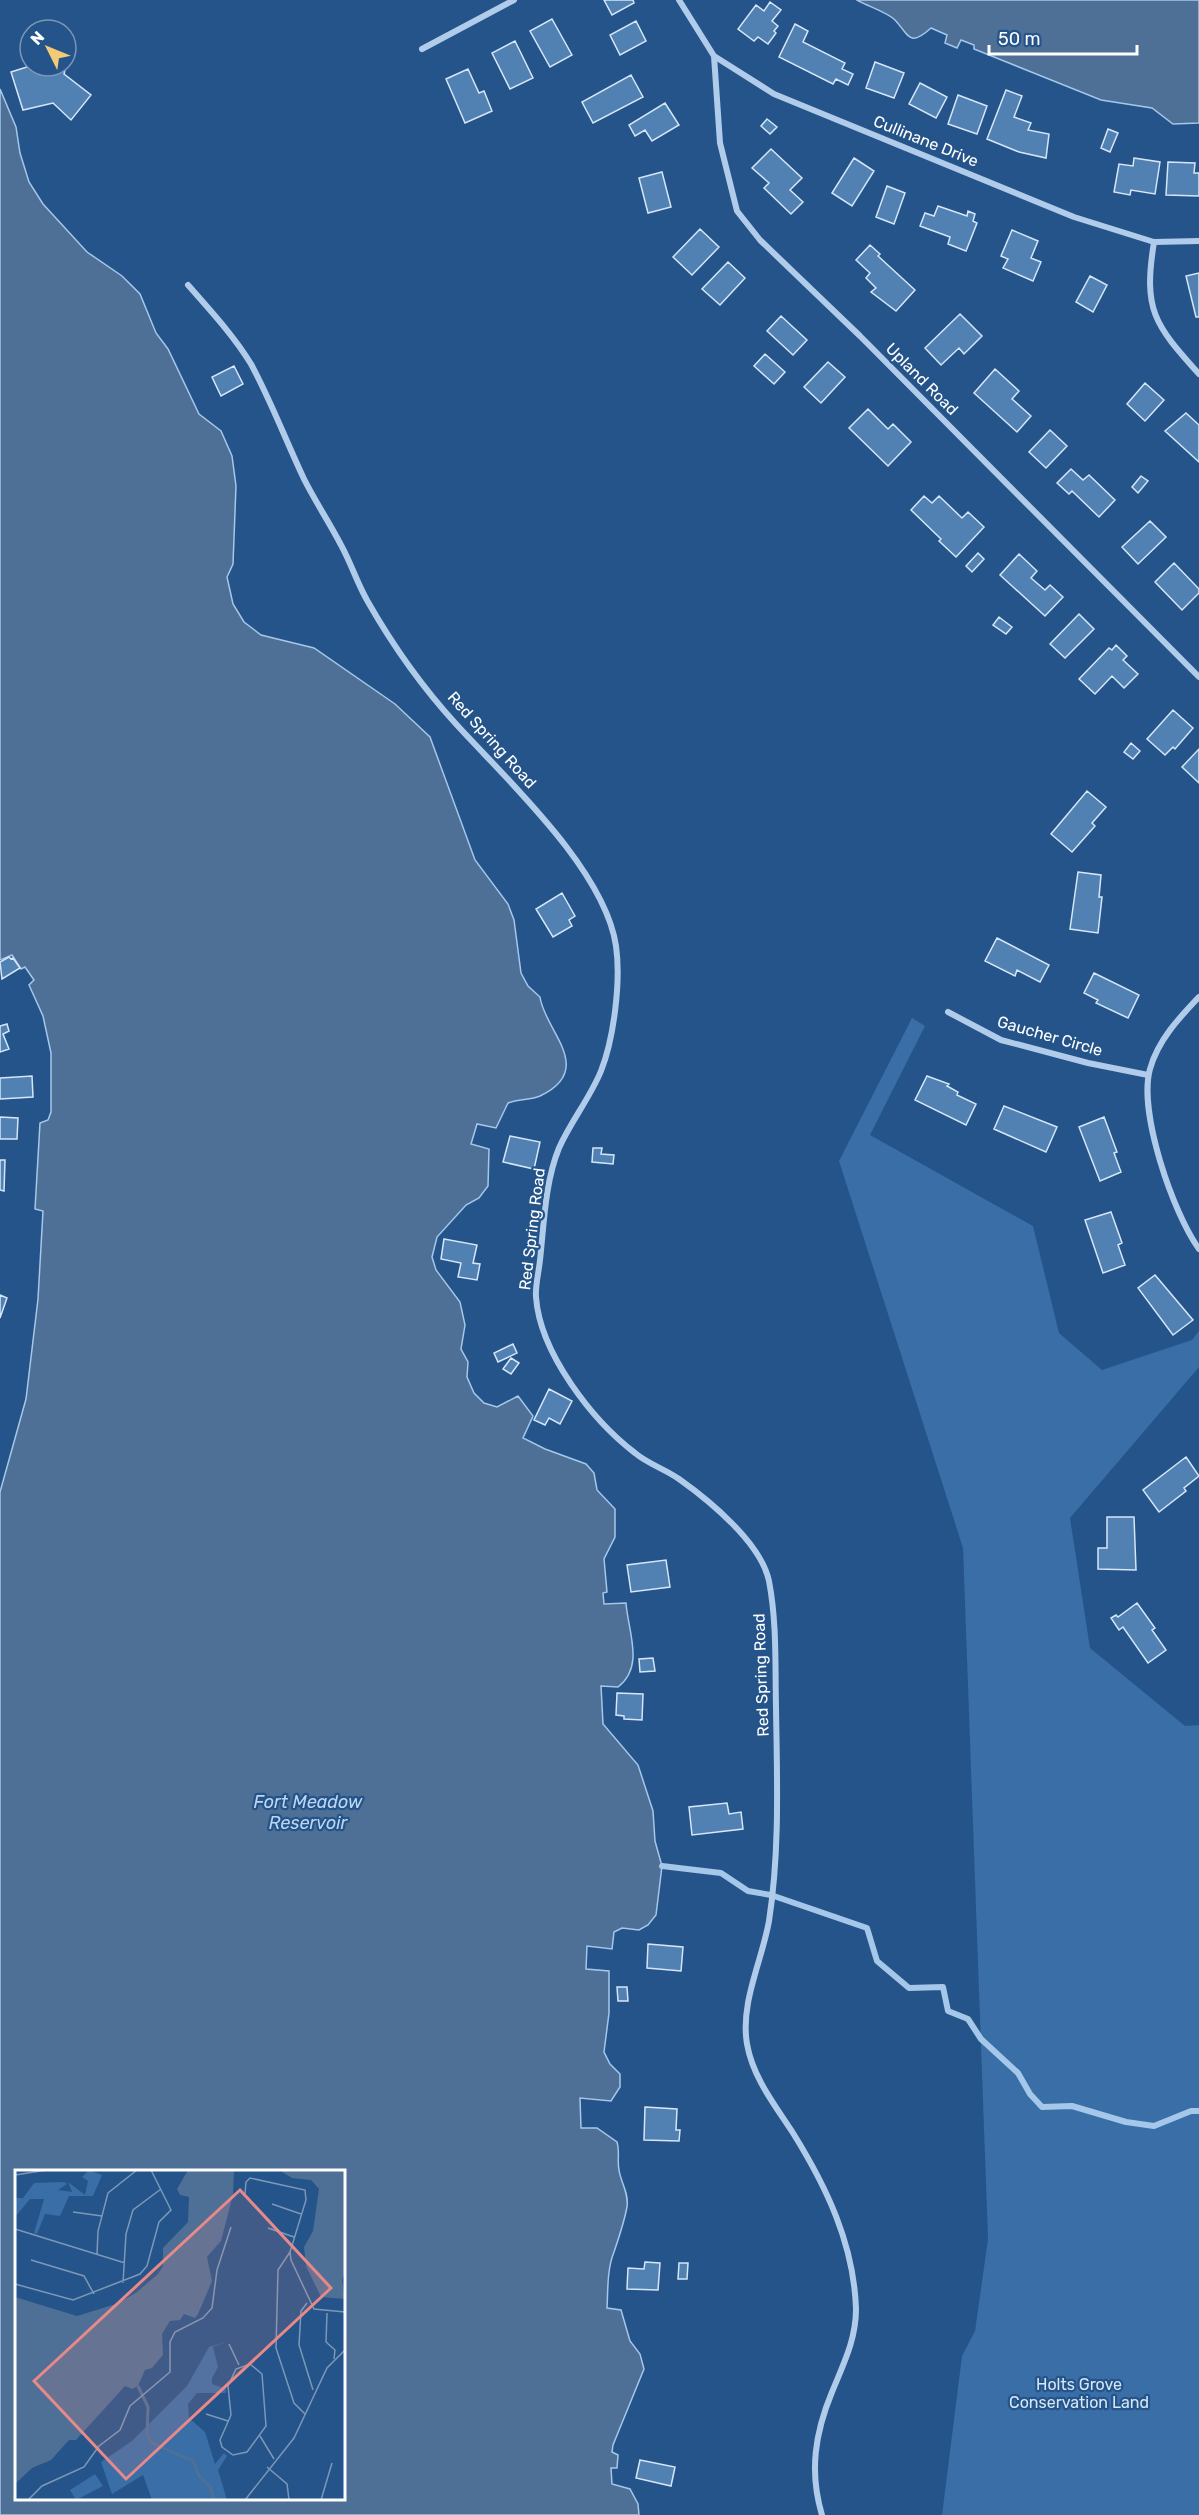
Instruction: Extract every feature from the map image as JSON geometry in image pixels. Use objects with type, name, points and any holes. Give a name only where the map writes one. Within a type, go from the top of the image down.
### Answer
[{"type":"street","points":[[422,49],[514,0]]},
{"type":"street","name":"Cullinane Drive","points":[[680,0],[714,56],[774,94],[1074,217],[1154,242],[1199,240]]},
{"type":"street","name":"Upland Road","points":[[714,56],[720,142],[737,211],[760,240],[860,336],[1199,677]]},
{"type":"street","points":[[1154,242],[1148,277],[1150,303],[1169,341],[1199,374]]},
{"type":"street","name":"Red Spring Road","points":[[188,285],[247,358],[271,403],[308,488],[342,547],[366,598],[449,716],[530,803],[581,868],[603,902],[616,944],[617,976],[612,1023],[604,1065],[559,1150],[550,1175],[536,1297],[548,1346],[572,1384],[636,1455],[677,1478],[719,1512],[754,1549],[767,1571],[777,1645],[777,1839],[768,1926],[751,1989],[746,2039],[758,2078],[828,2192],[848,2251],[856,2312],[847,2362],[832,2391],[815,2445],[814,2488],[822,2515]]},
{"type":"street","points":[[1199,997],[1159,1045],[1148,1075],[1149,1118],[1160,1160],[1177,1205],[1199,1249]]},
{"type":"street","name":"Gaucher Circle","points":[[948,1012],[1001,1040],[1088,1063],[1148,1075]]},
{"type":"green space","name":"Holts Grove Conservation Land","points":[[912,1018],[925,1026],[870,1135],[1033,1226],[1059,1333],[1102,1370],[1192,1340],[1199,1331],[1199,1367],[1070,1518],[1090,1648],[1185,1726],[1199,1725],[1199,2515],[942,2515],[962,2356],[975,2331],[988,2239],[963,1548],[839,1161]]},
{"type":"water","points":[[857,0],[1199,0],[1199,123],[1173,124],[1152,108],[1101,100],[974,49],[974,45],[961,40],[957,48],[945,43],[947,35],[931,28],[918,37],[910,37],[891,17]]},
{"type":"water","name":"Fort Meadow Reservoir","points":[[0,89],[16,127],[20,153],[29,182],[43,204],[87,252],[122,276],[140,294],[156,333],[168,349],[199,414],[221,431],[232,456],[236,486],[233,564],[227,577],[233,604],[244,622],[261,635],[314,648],[395,704],[430,737],[475,860],[508,904],[514,920],[521,973],[528,986],[540,997],[543,1010],[563,1049],[566,1062],[565,1074],[557,1085],[540,1096],[508,1103],[496,1128],[477,1124],[471,1144],[489,1149],[488,1186],[479,1198],[466,1205],[437,1237],[432,1257],[436,1270],[460,1302],[465,1325],[461,1349],[468,1362],[467,1377],[474,1393],[484,1403],[497,1407],[518,1396],[533,1416],[523,1438],[586,1464],[594,1473],[597,1490],[615,1509],[615,1537],[604,1559],[607,1592],[603,1593],[604,1604],[626,1603],[633,1659],[626,1679],[618,1687],[601,1686],[603,1724],[638,1765],[653,1811],[655,1841],[662,1866],[656,1915],[648,1925],[639,1930],[622,1928],[614,1932],[612,1949],[587,1946],[586,1969],[609,1971],[609,2013],[604,2052],[610,2064],[620,2074],[620,2087],[611,2101],[580,2098],[581,2128],[597,2128],[617,2142],[619,2170],[627,2197],[624,2219],[610,2265],[607,2308],[621,2310],[630,2341],[640,2354],[644,2369],[613,2445],[612,2452],[618,2455],[617,2468],[611,2468],[612,2484],[630,2489],[638,2504],[639,2515],[0,2515],[0,1492],[26,1399],[38,1299],[43,1211],[35,1209],[40,1123],[48,1120],[51,1112],[51,1053],[43,1016],[29,985],[34,980],[25,967],[21,969],[12,955],[0,960]]},
{"type":"building","points":[[604,0],[633,0],[634,3],[612,15]]},
{"type":"building","points":[[770,2],[781,10],[772,21],[778,26],[774,31],[776,33],[768,44],[758,37],[754,41],[738,29],[756,5],[764,11]]},
{"type":"building","points":[[552,19],[572,55],[550,67],[530,31]]},
{"type":"building","points":[[636,21],[646,41],[620,55],[610,35]]},
{"type":"building","points":[[795,24],[808,31],[803,42],[845,63],[842,69],[853,74],[848,85],[836,79],[833,84],[779,57]]},
{"type":"building","points":[[515,41],[533,78],[510,89],[492,53]]},
{"type":"building","points":[[875,62],[904,73],[894,98],[866,88]]},
{"type":"building","points":[[468,69],[479,93],[484,91],[492,111],[465,123],[446,79]]},
{"type":"building","points":[[18,70],[18,78],[69,78],[91,95],[71,120],[53,103],[23,110],[11,72]]},
{"type":"building","points":[[631,75],[643,97],[593,123],[582,102]]},
{"type":"building","points":[[920,83],[947,97],[936,118],[909,104]]},
{"type":"building","points":[[1006,90],[1022,96],[1014,117],[1031,123],[1028,130],[1049,134],[1046,158],[1019,152],[987,139]]},
{"type":"building","points":[[958,95],[987,106],[977,134],[948,124]]},
{"type":"building","points":[[665,103],[679,125],[652,141],[645,130],[635,136],[629,125]]},
{"type":"building","points":[[767,119],[777,127],[770,134],[761,126]]},
{"type":"building","points":[[1108,129],[1118,133],[1110,152],[1101,148]]},
{"type":"building","points":[[771,149],[802,178],[790,190],[803,202],[791,214],[764,188],[769,183],[752,168]]},
{"type":"building","points":[[854,158],[874,171],[852,206],[832,193]]},
{"type":"building","points":[[1134,158],[1160,162],[1155,194],[1131,190],[1130,195],[1114,192],[1119,164],[1133,166]]},
{"type":"building","points":[[1168,162],[1195,163],[1194,173],[1199,173],[1199,196],[1166,195]]},
{"type":"building","points":[[662,172],[671,207],[648,213],[639,178]]},
{"type":"building","points":[[887,186],[905,193],[894,224],[876,217]]},
{"type":"building","points":[[938,206],[967,216],[968,211],[975,214],[973,221],[977,223],[966,251],[948,244],[950,237],[920,226],[925,213],[934,216]]},
{"type":"building","points":[[700,229],[719,247],[692,275],[673,257]]},
{"type":"building","points":[[1012,230],[1038,241],[1031,258],[1041,262],[1033,281],[1003,268],[1008,259],[1001,256]]},
{"type":"building","points":[[870,245],[880,254],[878,256],[915,290],[896,311],[871,292],[876,288],[866,278],[870,273],[856,260]]},
{"type":"building","points":[[728,262],[745,278],[720,305],[702,289]]},
{"type":"building","points":[[1199,273],[1199,317],[1196,317],[1186,276]]},
{"type":"building","points":[[1090,276],[1107,285],[1093,312],[1076,302]]},
{"type":"building","points":[[960,314],[982,336],[964,354],[959,348],[941,365],[925,348]]},
{"type":"building","points":[[781,316],[807,340],[793,355],[767,331]]},
{"type":"building","points":[[765,354],[785,372],[774,384],[754,366]]},
{"type":"building","points":[[828,362],[845,377],[821,403],[804,387]]},
{"type":"building","points":[[234,366],[243,384],[221,396],[212,377]]},
{"type":"building","points":[[995,369],[1019,391],[1012,399],[1031,416],[1017,432],[974,393]]},
{"type":"building","points":[[1145,383],[1164,400],[1145,421],[1127,404]]},
{"type":"building","points":[[868,409],[888,429],[893,424],[911,442],[888,466],[849,428]]},
{"type":"building","points":[[1186,413],[1199,425],[1199,462],[1165,431]]},
{"type":"building","points":[[1050,430],[1067,446],[1046,468],[1029,452]]},
{"type":"building","points":[[1071,469],[1083,480],[1089,475],[1115,500],[1099,517],[1072,491],[1069,494],[1057,483]]},
{"type":"building","points":[[1141,476],[1148,481],[1138,493],[1132,487]]},
{"type":"building","points":[[924,496],[932,503],[939,496],[962,518],[968,512],[984,527],[956,557],[911,510]]},
{"type":"building","points":[[1150,521],[1166,537],[1138,564],[1122,547]]},
{"type":"building","points":[[978,553],[984,559],[972,572],[966,566]]},
{"type":"building","points":[[1019,554],[1037,571],[1031,578],[1045,590],[1050,585],[1063,597],[1045,616],[1000,575]]},
{"type":"building","points":[[1174,563],[1199,589],[1199,593],[1182,610],[1155,582]]},
{"type":"building","points":[[1079,614],[1094,629],[1065,658],[1050,644]]},
{"type":"building","points":[[999,617],[1012,627],[1006,634],[993,625]]},
{"type":"building","points":[[1116,645],[1127,656],[1123,660],[1138,674],[1124,688],[1112,676],[1095,694],[1079,679],[1109,648],[1112,650]]},
{"type":"building","points":[[1173,710],[1193,728],[1175,749],[1173,747],[1165,755],[1147,739]]},
{"type":"building","points":[[1131,743],[1140,751],[1133,759],[1124,752]]},
{"type":"building","points":[[1199,749],[1199,783],[1182,767]]},
{"type":"building","points":[[1087,791],[1106,807],[1092,823],[1095,826],[1072,852],[1051,834]]},
{"type":"building","points":[[1078,872],[1101,875],[1099,897],[1102,897],[1098,933],[1070,929]]},
{"type":"building","points":[[562,893],[575,916],[569,920],[572,926],[553,937],[536,909]]},
{"type":"building","points":[[997,938],[1049,965],[1040,982],[1017,970],[1015,976],[985,961]]},
{"type":"building","points":[[9,957],[13,958],[20,968],[2,979],[0,962]]},
{"type":"building","points":[[1094,973],[1139,995],[1128,1018],[1096,1003],[1098,1000],[1084,993]]},
{"type":"building","points":[[7,1024],[9,1031],[3,1034],[9,1049],[0,1052],[0,1026]]},
{"type":"building","points":[[32,1076],[33,1097],[0,1099],[0,1078]]},
{"type":"building","points":[[927,1076],[949,1084],[947,1086],[958,1092],[957,1095],[976,1104],[966,1125],[915,1100]]},
{"type":"building","points":[[1004,1106],[1057,1127],[1046,1152],[994,1129]]},
{"type":"building","points":[[0,1117],[18,1118],[17,1139],[0,1139]]},
{"type":"building","points":[[1104,1117],[1117,1152],[1114,1153],[1121,1172],[1100,1181],[1079,1127]]},
{"type":"building","points":[[510,1136],[540,1142],[534,1169],[503,1162]]},
{"type":"building","points":[[593,1148],[602,1148],[601,1154],[614,1155],[613,1164],[592,1162]]},
{"type":"building","points":[[0,1160],[5,1160],[4,1191],[0,1190]]},
{"type":"building","points":[[1111,1212],[1122,1243],[1118,1245],[1125,1265],[1103,1273],[1085,1220]]},
{"type":"building","points":[[444,1239],[477,1245],[473,1263],[480,1264],[477,1280],[458,1277],[461,1263],[441,1259]]},
{"type":"building","points":[[1155,1275],[1193,1320],[1173,1335],[1138,1288]]},
{"type":"building","points":[[0,1295],[7,1298],[0,1318]]},
{"type":"building","points":[[513,1344],[517,1353],[498,1362],[494,1353]]},
{"type":"building","points":[[511,1358],[519,1363],[511,1374],[503,1369]]},
{"type":"building","points":[[549,1389],[572,1401],[560,1424],[549,1418],[545,1425],[534,1420]]},
{"type":"building","points":[[1186,1457],[1199,1476],[1184,1488],[1186,1491],[1159,1512],[1143,1490]]},
{"type":"building","points":[[1107,1517],[1134,1517],[1136,1570],[1098,1569],[1098,1548],[1107,1548]]},
{"type":"building","points":[[666,1560],[670,1587],[631,1592],[627,1565]]},
{"type":"building","points":[[1137,1603],[1155,1628],[1152,1630],[1166,1650],[1148,1663],[1123,1627],[1119,1630],[1111,1618],[1116,1615],[1118,1617]]},
{"type":"building","points":[[653,1658],[655,1671],[640,1672],[639,1659]]},
{"type":"building","points":[[617,1693],[643,1694],[642,1720],[624,1719],[624,1716],[616,1715]]},
{"type":"building","points":[[727,1803],[729,1814],[741,1812],[743,1829],[692,1835],[689,1807]]},
{"type":"building","points":[[648,1944],[683,1947],[681,1971],[647,1968]]},
{"type":"building","points":[[617,1987],[627,1987],[628,2001],[618,2001]]},
{"type":"building","points":[[645,2107],[677,2109],[676,2130],[680,2130],[679,2141],[644,2140]]},
{"type":"building","points":[[645,2262],[660,2263],[658,2290],[627,2289],[628,2268],[644,2269]]},
{"type":"building","points":[[679,2263],[688,2263],[687,2279],[678,2279]]},
{"type":"building","points":[[640,2460],[675,2467],[671,2486],[636,2478]]},
{"type":"waterway","points":[[662,1866],[721,1873],[748,1891],[771,1895],[867,1928],[877,1961],[909,1988],[943,1987],[948,2011],[968,2019],[981,2039],[1018,2073],[1030,2094],[1042,2107],[1072,2106],[1126,2122],[1154,2126],[1191,2111],[1199,2111]]}]
